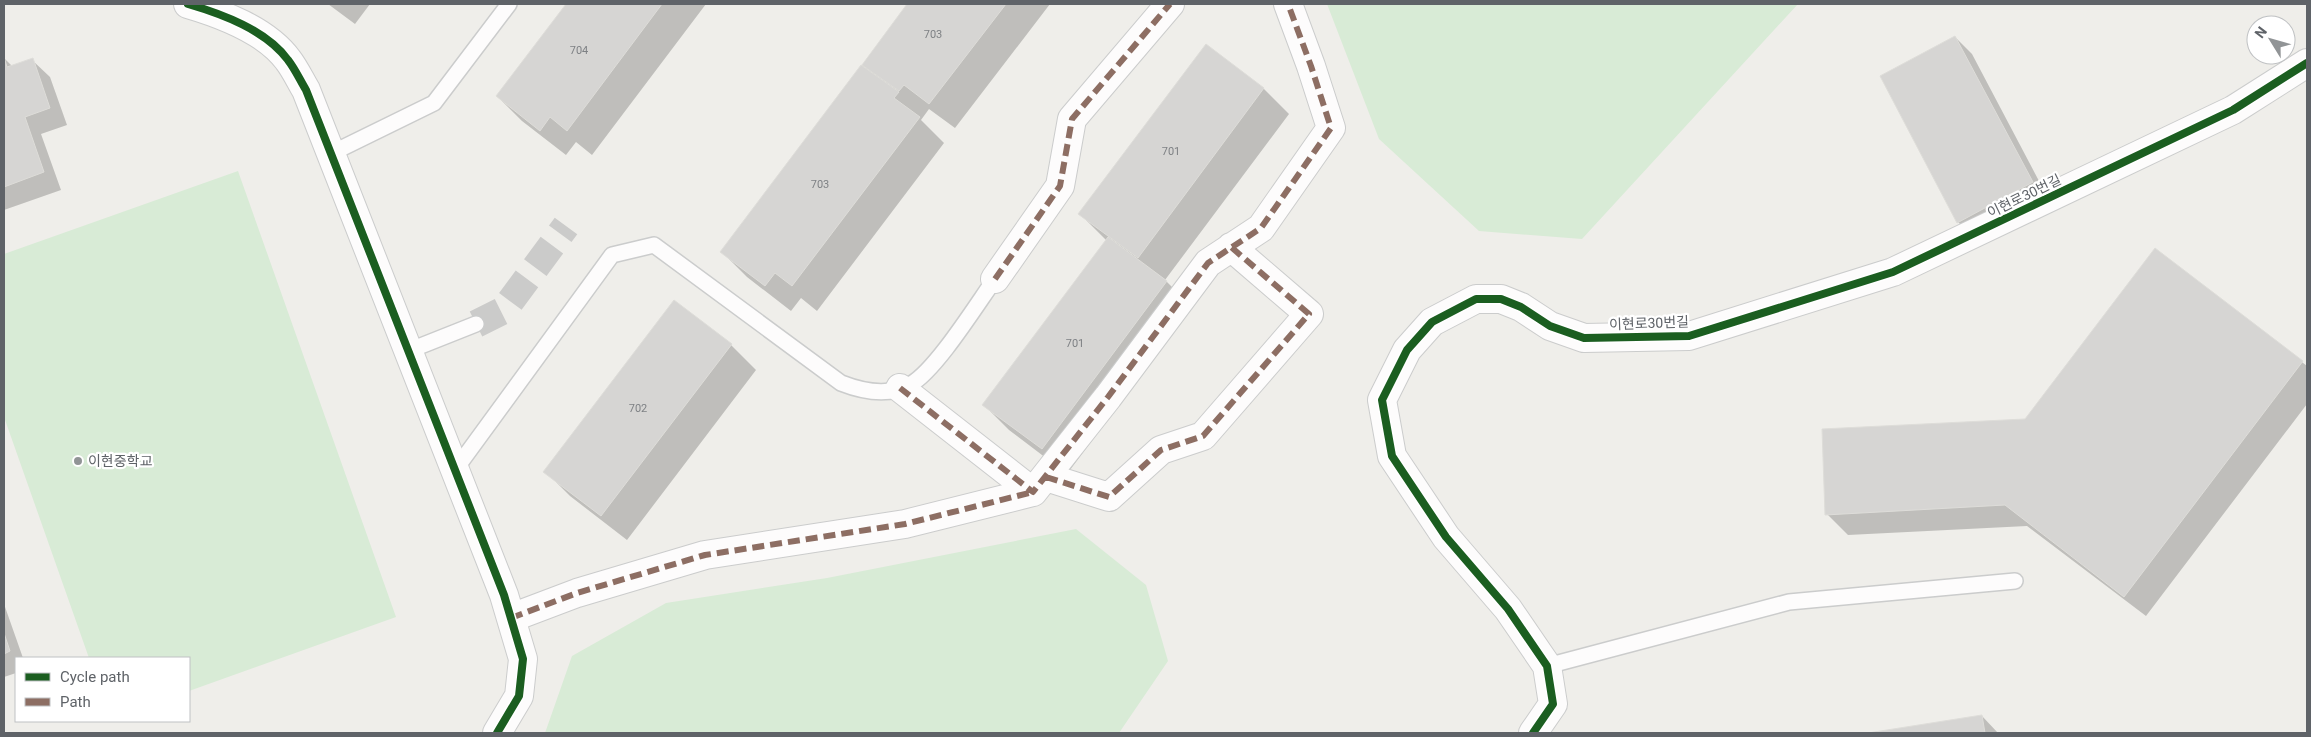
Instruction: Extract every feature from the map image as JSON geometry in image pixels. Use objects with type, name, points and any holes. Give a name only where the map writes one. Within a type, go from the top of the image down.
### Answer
[{"type":"street","points":[[188,4],[219,13],[257,32],[287,58],[306,90],[508,607],[523,659],[519,696],[496,733]]},
{"type":"street","points":[[995,279],[1060,186],[1072,119],[1170,4]]},
{"type":"street","points":[[508,607],[577,593],[705,555],[905,524],[1040,484],[1208,263],[1261,228],[1331,128],[1288,4]]},
{"type":"street","name":"이현로30번길","points":[[1533,733],[1554,704],[1547,666],[1508,609],[1446,537],[1392,456],[1382,400],[1407,350],[1432,322],[1476,299],[1501,299],[1521,307],[1550,326],[1584,338],[1689,336],[1893,272],[2233,110],[2307,63]]},
{"type":"street","points":[[900,388],[1040,484],[1109,497],[1161,450],[1204,436],[1310,314],[1231,247]]},
{"type":"lane","points":[[332,153],[434,103],[508,4]]},
{"type":"lane","points":[[455,470],[612,256],[654,245],[841,383],[864,392],[890,392],[911,384],[934,363],[995,279]]},
{"type":"lane","points":[[408,351],[476,324]]},
{"type":"lane","points":[[1547,666],[1789,602],[2015,581]]},
{"type":"green space","points":[[1327,4],[1798,4],[1582,239],[1479,231],[1379,139]]},
{"type":"green space","points":[[238,171],[396,617],[190,691],[190,657],[89,657],[4,417],[4,254]]},
{"type":"green space","points":[[1076,529],[1146,585],[1168,661],[1119,733],[545,733],[572,656],[666,603],[827,578]]},
{"type":"building","points":[[566,4],[662,4],[567,131],[550,117],[540,131],[496,96]]},
{"type":"building","points":[[907,4],[1006,4],[929,104],[904,85],[899,91],[862,65]]},
{"type":"building","points":[[1955,36],[2033,182],[1957,223],[1880,76]]},
{"type":"building","points":[[1206,44],[1264,88],[1138,258],[1078,214]]},
{"type":"building","points":[[4,57],[7,67],[33,58],[50,108],[25,117],[44,172],[4,187]]},
{"type":"building","points":[[861,65],[899,92],[894,98],[920,117],[792,286],[775,273],[765,286],[720,252]]},
{"type":"building","points":[[1108,237],[1167,281],[1042,449],[982,405]]},
{"type":"building","points":[[2155,248],[2303,361],[2124,597],[2005,505],[1825,515],[1822,429],[2025,419]]},
{"type":"building","points":[[674,300],[732,344],[601,516],[543,472]]},
{"type":"building","points":[[4,633],[10,651],[4,654]]},
{"type":"building","points":[[1982,715],[1985,733],[1868,733]]},
{"type":"tunnel","points":[[476,324],[504,310],[566,226]]},
{"type":"marked path","points":[[995,279],[1060,186],[1072,119],[1170,4]]},
{"type":"marked path","points":[[900,388],[1033,492],[1108,397],[1208,263],[1261,228],[1331,128],[1288,4]]},
{"type":"marked path","points":[[1046,477],[1109,497],[1161,450],[1203,436],[1309,314],[1231,247]]},
{"type":"marked path","points":[[511,618],[577,593],[705,555],[905,524],[1033,492]]},
{"type":"cycle path","points":[[188,4],[229,18],[268,40],[288,60],[306,90],[504,595],[523,659],[519,696],[497,733]]},
{"type":"cycle path","points":[[1533,733],[1553,704],[1547,666],[1508,609],[1446,537],[1392,456],[1382,400],[1407,350],[1432,322],[1476,299],[1501,299],[1521,307],[1550,326],[1584,338],[1689,336],[1893,272],[2233,110],[2307,63]]},
{"type":"place","name":"이현중학교","points":[[78,461]]}]
